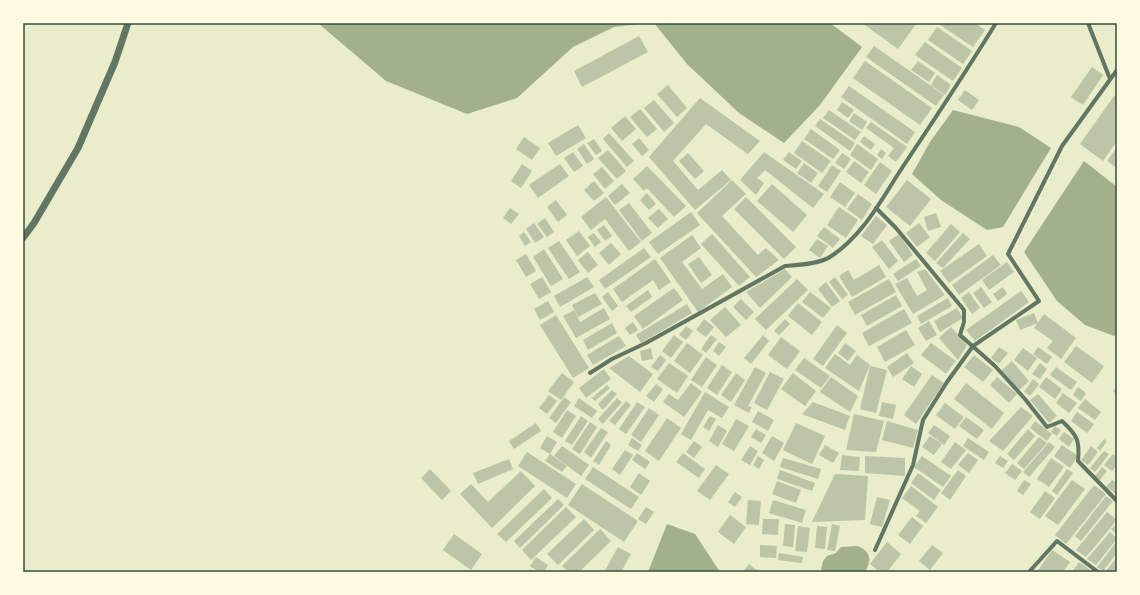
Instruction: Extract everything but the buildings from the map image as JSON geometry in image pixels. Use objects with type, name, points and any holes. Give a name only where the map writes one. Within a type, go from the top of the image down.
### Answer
[{"type":"street","points":[[23,238],[34,223],[78,148],[115,62],[128,23]]},
{"type":"street","points":[[590,373],[612,359],[646,343],[785,266],[810,263],[829,258],[852,239],[876,208],[958,85],[996,23]]},
{"type":"street","points":[[1088,23],[1110,79]]},
{"type":"street","points":[[875,550],[913,465],[923,420],[973,346],[1039,301],[1008,254],[1062,146],[1117,70]]},
{"type":"street","points":[[876,208],[896,228],[964,310],[964,322],[960,335],[995,366],[1025,399],[1047,427],[1062,421],[1073,432],[1080,446],[1078,461],[1117,501]]},
{"type":"street","points":[[1029,572],[1057,541],[1098,572]]},
{"type":"shaded area","points":[[318,23],[648,23],[614,27],[573,47],[517,98],[467,114],[386,81]]},
{"type":"shaded area","points":[[654,23],[830,23],[862,47],[820,105],[784,143],[739,113],[687,64]]},
{"type":"shaded area","points":[[953,110],[1019,127],[1051,148],[1003,227],[987,230],[941,200],[912,174],[930,142]]},
{"type":"shaded area","points":[[1084,161],[1117,187],[1117,333],[1114,336],[1085,325],[1057,301],[1024,252]]},
{"type":"shaded area","points":[[667,524],[695,534],[720,572],[648,572]]},
{"type":"shaded area","points":[[858,546],[866,551],[869,557],[869,564],[865,572],[824,572],[821,569],[823,561],[827,556],[836,553],[841,547]]}]
